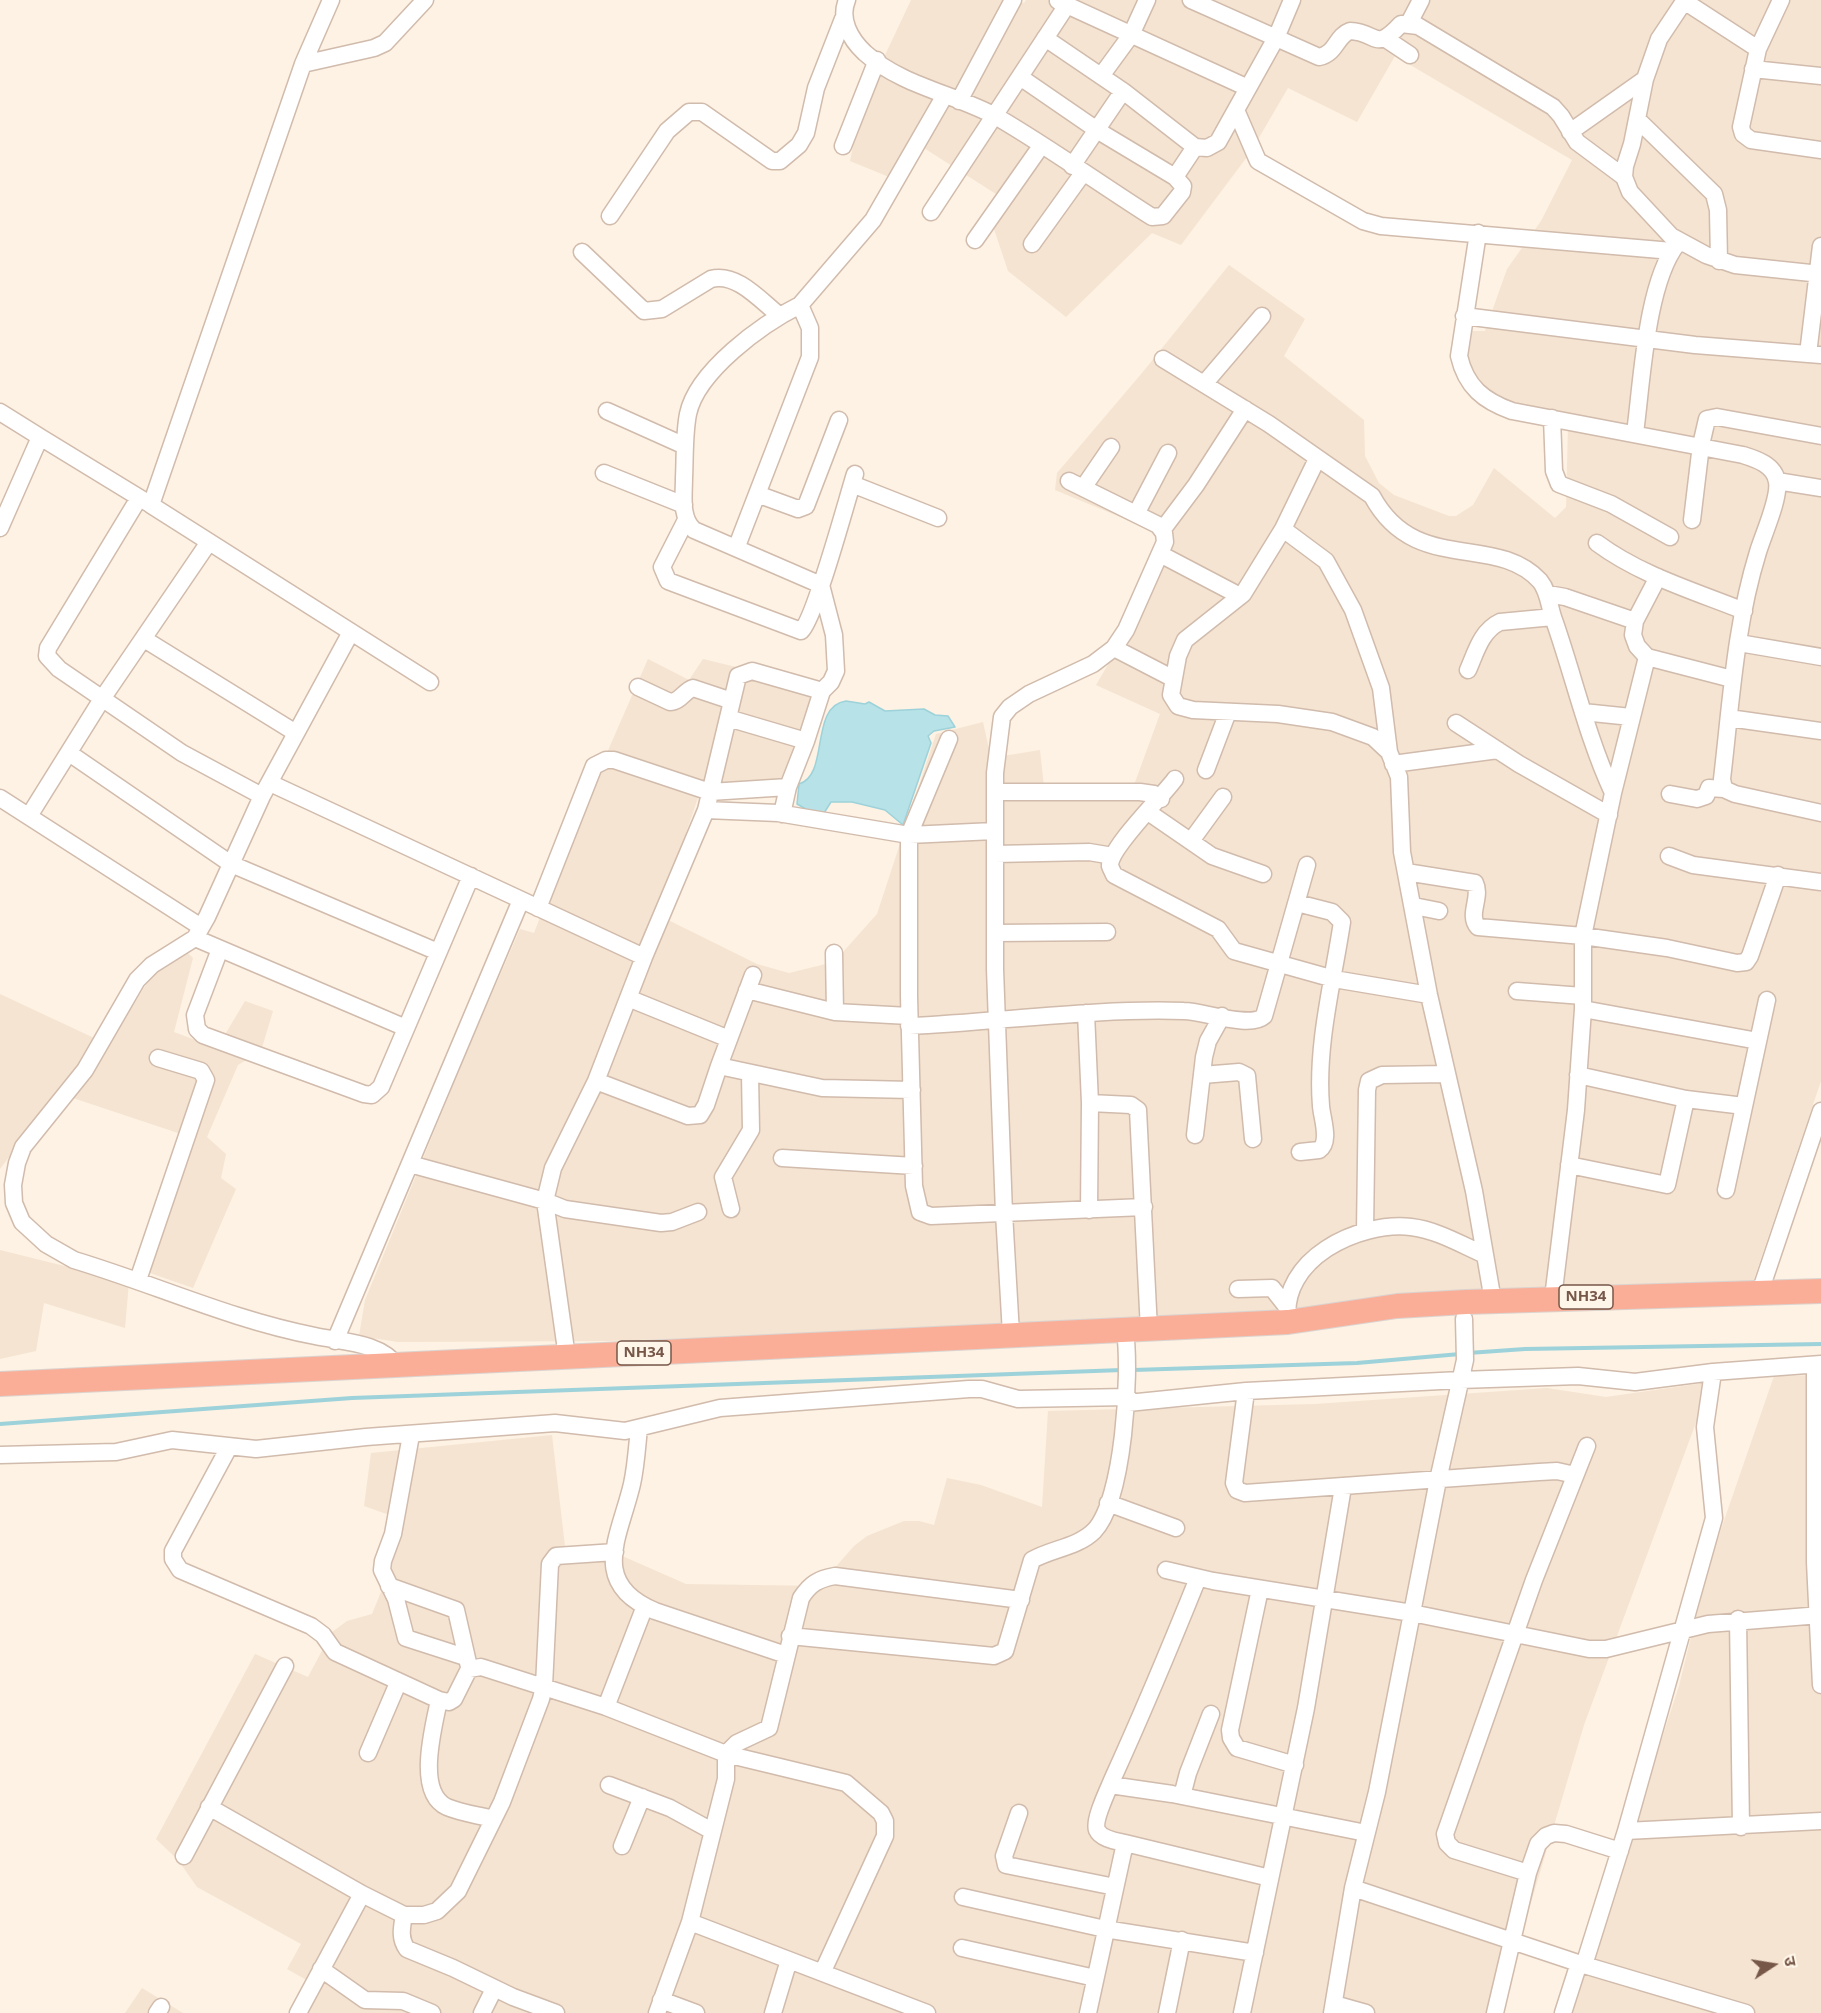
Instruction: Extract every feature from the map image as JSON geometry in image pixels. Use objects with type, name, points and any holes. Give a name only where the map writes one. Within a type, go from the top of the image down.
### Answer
[{"type":"highway","name":"NH34","points":[[1319,1320],[1327,1316],[1397,1306],[1553,1298],[1821,1291]]},
{"type":"highway","name":"NH34","points":[[0,1384],[398,1367],[1011,1334],[1134,1338],[1287,1314],[1329,1324],[1464,1325],[1821,1304]]},
{"type":"street","points":[[331,0],[303,64],[145,502],[48,648],[47,656],[51,663],[182,753],[471,876],[644,957]]},
{"type":"street","points":[[303,64],[374,48],[385,43],[425,0]]},
{"type":"street","points":[[610,216],[667,131],[690,112],[702,112],[772,161],[780,161],[799,145],[806,134],[816,88],[843,19],[847,0]]},
{"type":"street","points":[[938,518],[853,479],[821,585],[804,629],[796,631],[668,581],[662,567],[685,513],[685,446],[688,414],[696,392],[718,363],[780,316],[800,305],[873,220],[1013,0]]},
{"type":"street","points":[[1101,76],[1131,34],[1147,0]]},
{"type":"street","points":[[1191,0],[1220,6],[1276,38],[1319,57],[1330,53],[1345,33],[1350,31],[1372,38],[1386,39],[1410,55]]},
{"type":"street","points":[[1045,38],[1123,91],[1195,147],[1214,146],[1276,38],[1292,0]]},
{"type":"street","points":[[1409,23],[1421,0]]},
{"type":"street","points":[[1624,177],[1645,79],[1659,39],[1684,0],[1758,49]]},
{"type":"street","points":[[1781,0],[1758,49],[1741,118],[1743,134],[1751,140],[1821,150]]},
{"type":"street","points":[[931,212],[1045,38],[1061,2],[1248,88]]},
{"type":"street","points":[[843,19],[865,52],[908,79],[995,117],[1157,218],[1163,216],[1182,192],[1183,186],[1174,177],[1020,77]]},
{"type":"street","points":[[1386,39],[1401,24],[1409,23],[1418,26],[1553,107],[1562,116],[1577,142],[1624,177],[1630,192],[1671,236],[1676,246]]},
{"type":"street","points":[[843,146],[878,60]]},
{"type":"street","points":[[1753,69],[1821,76]]},
{"type":"street","points":[[1570,132],[1645,79]]},
{"type":"street","points":[[1032,244],[1077,170],[1097,129],[1123,91]]},
{"type":"street","points":[[1236,110],[1258,161],[1363,221],[1381,226],[1676,246],[1735,266],[1819,273]]},
{"type":"street","points":[[1638,120],[1714,194],[1718,210],[1719,261]]},
{"type":"street","points":[[975,240],[1041,146]]},
{"type":"street","points":[[1174,177],[1195,147]]},
{"type":"street","points":[[1478,233],[1459,356],[1462,367],[1483,398],[1512,411],[1701,445],[1762,461],[1773,472],[1777,481],[1744,611],[1732,679],[1722,779],[1724,789]]},
{"type":"street","points":[[1635,433],[1647,339],[1663,267],[1676,246]]},
{"type":"street","points":[[1464,316],[1647,339],[1814,354],[1821,246]]},
{"type":"street","points":[[582,252],[644,311],[662,309],[711,279],[720,277],[742,285],[780,316]]},
{"type":"street","points":[[737,546],[810,357],[810,328],[800,305]]},
{"type":"street","points":[[1204,384],[1262,316]]},
{"type":"street","points":[[1163,359],[1245,410],[1372,496],[1379,510],[1410,536],[1435,548],[1511,560],[1526,568],[1542,583],[1548,594],[1593,750],[1612,793]]},
{"type":"street","points":[[1162,529],[1196,485],[1245,410]]},
{"type":"street","points":[[607,411],[685,446]]},
{"type":"street","points":[[0,412],[430,682]]},
{"type":"street","points":[[1692,520],[1706,421],[1713,417],[1821,436]]},
{"type":"street","points":[[1552,418],[1554,471],[1559,484],[1611,504],[1670,537]]},
{"type":"street","points":[[757,494],[798,509],[806,506],[839,420]]},
{"type":"street","points":[[0,528],[40,436]]},
{"type":"street","points":[[1011,1334],[996,1022],[994,792],[1002,717],[1010,707],[1029,693],[1093,664],[1114,648],[1126,630],[1165,543],[1162,529],[1076,484],[1111,447]]},
{"type":"street","points":[[1136,514],[1168,453]]},
{"type":"street","points":[[1317,459],[1284,529],[1240,596],[1185,640],[1172,678],[1171,695],[1178,706],[1193,710],[1278,714],[1332,722],[1373,737],[1391,758]]},
{"type":"street","points":[[604,473],[685,513],[694,530],[737,546],[821,585]]},
{"type":"street","points":[[1777,481],[1821,488]]},
{"type":"street","points":[[1284,529],[1326,561],[1353,610],[1381,688],[1391,758],[1399,777],[1400,833],[1406,872],[1429,995],[1474,1191],[1493,1302]]},
{"type":"street","points":[[29,816],[102,699],[209,542]]},
{"type":"street","points":[[1597,543],[1616,557],[1658,577],[1744,611]]},
{"type":"street","points":[[1160,554],[1240,596]]},
{"type":"street","points":[[1658,577],[1635,621],[1634,635],[1637,646],[1647,657],[1732,679]]},
{"type":"street","points":[[782,814],[788,787],[807,741],[822,691],[831,682],[836,671],[837,656],[821,585]]},
{"type":"street","points":[[1548,594],[1565,597],[1635,621]]},
{"type":"street","points":[[1468,670],[1482,638],[1492,626],[1500,622],[1553,617]]},
{"type":"street","points":[[351,632],[266,790],[198,932],[152,965],[137,980],[85,1070],[23,1147],[7,1185],[22,1222],[46,1244],[74,1260],[289,1331],[365,1345],[391,1357],[398,1367]]},
{"type":"street","points":[[144,639],[296,733]]},
{"type":"street","points":[[1739,642],[1821,657]]},
{"type":"street","points":[[1114,648],[1172,678]]},
{"type":"street","points":[[1553,1298],[1578,1075],[1583,1002],[1583,936],[1612,793],[1647,657]]},
{"type":"street","points":[[567,1357],[545,1201],[553,1168],[596,1081],[644,957],[706,810],[738,676],[746,671],[822,691]]},
{"type":"street","points":[[638,687],[670,702],[678,700],[689,689],[698,688],[732,701]]},
{"type":"street","points":[[1206,770],[1228,712]]},
{"type":"street","points":[[1583,712],[1631,717]]},
{"type":"street","points":[[728,718],[807,741]]},
{"type":"street","points":[[1729,718],[1821,731]]},
{"type":"street","points":[[1456,723],[1609,815]]},
{"type":"street","points":[[949,739],[909,835],[909,1021],[914,1186],[920,1212],[931,1216],[1144,1207]]},
{"type":"street","points":[[1391,758],[1498,750]]},
{"type":"street","points":[[69,753],[231,864],[438,952]]},
{"type":"street","points":[[538,908],[594,766],[599,762],[614,760],[710,792],[788,787]]},
{"type":"street","points":[[1175,779],[1161,799],[1125,837],[1113,856],[1110,866],[1114,875],[1218,929],[1234,951],[1334,979],[1429,995]]},
{"type":"street","points":[[1670,794],[1697,800],[1706,796],[1709,788],[1724,789],[1735,794],[1821,813]]},
{"type":"street","points":[[994,792],[1140,792],[1154,794],[1161,799]]},
{"type":"street","points":[[1191,841],[1223,797]]},
{"type":"street","points":[[0,798],[220,949],[406,1028]]},
{"type":"street","points":[[706,810],[742,809],[909,835],[994,831]]},
{"type":"street","points":[[1148,812],[1212,856],[1263,874]]},
{"type":"street","points":[[995,854],[1089,852],[1113,856]]},
{"type":"street","points":[[1669,856],[1694,865],[1821,882]]},
{"type":"street","points":[[596,1081],[669,1110],[688,1116],[700,1115],[706,1105],[750,982],[835,1012],[909,1021],[996,1022],[1086,1013],[1184,1011],[1222,1016],[1243,1022],[1260,1020],[1264,1016],[1307,866]]},
{"type":"street","points":[[1406,872],[1475,883],[1477,888],[1474,920],[1478,927],[1583,936],[1667,948],[1737,963],[1746,962],[1750,956],[1778,875]]},
{"type":"street","points":[[220,949],[195,1015],[197,1029],[203,1035],[372,1095],[381,1087],[471,876]]},
{"type":"street","points":[[335,1341],[521,900]]},
{"type":"street","points":[[1297,903],[1332,912],[1342,922],[1320,1069],[1325,1141],[1320,1150],[1300,1152]]},
{"type":"street","points":[[1414,906],[1440,911]]},
{"type":"street","points":[[995,933],[1107,932]]},
{"type":"street","points":[[834,952],[835,1012]]},
{"type":"street","points":[[1517,992],[1583,1002],[1758,1041]]},
{"type":"street","points":[[628,998],[729,1039]]},
{"type":"street","points":[[1726,1190],[1767,1000]]},
{"type":"street","points":[[1086,1013],[1090,1103],[1089,1210]]},
{"type":"street","points":[[1195,1135],[1208,1041],[1222,1016]]},
{"type":"street","points":[[138,1280],[206,1080],[201,1071],[158,1058]]},
{"type":"street","points":[[719,1066],[822,1088],[912,1090]]},
{"type":"street","points":[[1202,1075],[1239,1072],[1247,1076],[1253,1139]]},
{"type":"street","points":[[731,1209],[723,1177],[751,1130],[750,1074]]},
{"type":"street","points":[[1365,1231],[1365,1150],[1369,1081],[1382,1075],[1447,1074]]},
{"type":"street","points":[[1578,1075],[1686,1099],[1744,1106]]},
{"type":"street","points":[[1569,1166],[1667,1185],[1686,1099]]},
{"type":"street","points":[[790,1636],[994,1656],[1005,1651],[1032,1560],[1082,1539],[1094,1530],[1108,1503],[1128,1395],[1144,1207],[1138,1110],[1131,1105],[1090,1103]]},
{"type":"street","points":[[1763,1293],[1762,1286],[1783,1220],[1821,1111]]},
{"type":"street","points":[[782,1158],[914,1166]]},
{"type":"street","points":[[410,1164],[545,1201],[564,1209],[661,1223],[672,1222],[698,1212]]},
{"type":"street","points":[[1287,1314],[1302,1272],[1313,1260],[1333,1244],[1365,1231],[1415,1228],[1485,1256]]},
{"type":"street","points":[[1238,1289],[1272,1288],[1287,1314]]},
{"type":"street","points":[[1366,2013],[1333,2008],[1353,1888],[1377,1792],[1438,1480],[1465,1360],[1464,1325]]},
{"type":"street","points":[[0,1455],[116,1452],[172,1440],[256,1449],[366,1437],[411,1436],[555,1423],[612,1431],[639,1428],[720,1408],[969,1389],[982,1389],[1018,1399],[1578,1376],[1635,1382],[1713,1372],[1818,1365],[1819,1438],[1814,1501],[1821,1685]]},
{"type":"street","points":[[1563,2013],[1620,1851],[1714,1518],[1705,1427],[1713,1372]]},
{"type":"street","points":[[1246,1391],[1234,1483],[1237,1490],[1245,1493],[1557,1471],[1575,1475]]},
{"type":"street","points":[[639,1428],[632,1482],[615,1552],[617,1581],[621,1588],[645,1606],[786,1654]]},
{"type":"street","points":[[411,1436],[393,1534],[383,1561],[384,1578],[396,1599],[406,1638],[467,1663],[489,1668],[606,1707],[726,1754],[846,1783],[881,1814],[885,1821],[885,1836],[823,1971]]},
{"type":"street","points":[[1528,1873],[1454,1850],[1447,1844],[1445,1834],[1516,1634],[1587,1446]]},
{"type":"street","points":[[229,1447],[173,1551],[175,1564],[187,1573],[311,1626],[323,1635],[335,1652],[398,1683],[449,1702],[458,1696],[467,1663],[456,1610],[388,1586]]},
{"type":"street","points":[[1242,2013],[1295,1765],[1326,1598],[1343,1487]]},
{"type":"street","points":[[1108,1503],[1176,1527]]},
{"type":"street","points":[[209,1807],[362,1894],[404,1915],[424,1915],[447,1905],[458,1891],[493,1819],[544,1686],[550,1564],[553,1558],[615,1552]]},
{"type":"street","points":[[1166,1570],[1260,1589],[1412,1613],[1589,1649],[1606,1648],[1684,1629],[1738,1619],[1819,1615]]},
{"type":"street","points":[[696,2013],[659,2007],[690,1922],[726,1779],[726,1754],[737,1743],[769,1728],[790,1636],[801,1598],[809,1586],[820,1579],[836,1576],[1021,1600]]},
{"type":"street","points":[[1198,1578],[1149,1699],[1110,1785],[1096,1823],[1097,1830],[1102,1836],[1125,1843],[1270,1878]]},
{"type":"street","points":[[1233,1744],[1230,1730],[1260,1589]]},
{"type":"street","points":[[606,1707],[645,1606]]},
{"type":"street","points":[[1738,1619],[1741,1827]]},
{"type":"street","points":[[184,1856],[285,1666]]},
{"type":"street","points":[[368,1753],[398,1683]]},
{"type":"street","points":[[439,1700],[428,1760],[435,1795],[448,1807],[493,1819]]},
{"type":"street","points":[[1182,1796],[1211,1713]]},
{"type":"street","points":[[1203,1735],[1233,1744],[1243,1750],[1295,1765]]},
{"type":"street","points":[[609,1785],[683,1814],[712,1832]]},
{"type":"street","points":[[1110,1785],[1182,1796],[1366,1833]]},
{"type":"street","points":[[622,1846],[642,1797]]},
{"type":"street","points":[[1019,1813],[1004,1856],[1006,1865],[1115,1887]]},
{"type":"street","points":[[1626,1831],[1741,1827],[1821,1821]]},
{"type":"street","points":[[1495,2013],[1528,1873],[1538,1844],[1546,1836],[1554,1833],[1566,1834],[1620,1851]]},
{"type":"street","points":[[1088,2013],[1125,1843]]},
{"type":"street","points":[[1353,1888],[1582,1964],[1746,2013]]},
{"type":"street","points":[[298,2013],[362,1894]]},
{"type":"street","points":[[963,1897],[1105,1929],[1256,1953]]},
{"type":"street","points":[[404,1915],[401,1934],[402,1943],[407,1949],[453,1968],[494,1989],[556,2013]]},
{"type":"street","points":[[690,1922],[823,1971],[927,2013]]},
{"type":"street","points":[[1167,2013],[1182,1940]]},
{"type":"street","points":[[962,1948],[1095,1978]]},
{"type":"street","points":[[773,2013],[789,1960]]},
{"type":"street","points":[[321,1969],[365,2000],[404,2001],[432,2013]]},
{"type":"street","points":[[483,2013],[494,1989]]},
{"type":"shaded area","points":[[911,0],[1016,0],[1024,3],[1026,0],[1821,0],[1821,1081],[1753,1282],[1246,1319],[609,1341],[398,1342],[359,1336],[365,1300],[465,1056],[520,929],[534,933],[578,819],[648,659],[689,680],[703,659],[818,687],[783,787],[701,789],[658,915],[757,964],[789,973],[834,962],[877,914],[936,734],[983,722],[991,758],[1040,750],[1044,787],[1134,785],[1160,714],[1096,685],[1116,651],[1171,538],[1055,490],[1057,473],[1229,265],[1305,319],[1284,356],[1364,420],[1365,456],[1379,483],[1394,495],[1449,516],[1456,516],[1473,505],[1494,468],[1555,518],[1566,507],[1568,426],[1497,410],[1464,368],[1466,331],[1485,331],[1507,269],[1541,221],[1572,160],[1395,56],[1357,122],[1288,88],[1250,153],[1181,245],[1152,233],[1066,317],[1008,271],[994,229],[1010,203],[913,141],[894,179],[850,161],[862,104]]},
{"type":"shaded area","points":[[186,951],[193,958],[174,1032],[217,1048],[245,1001],[273,1011],[261,1051],[238,1065],[207,1137],[226,1154],[221,1178],[236,1189],[193,1288],[150,1273],[184,1135],[58,1093],[0,1169],[0,994],[109,1045],[153,973]]},
{"type":"shaded area","points":[[0,1250],[129,1282],[125,1328],[44,1303],[36,1351],[0,1359]]},
{"type":"shaded area","points":[[1821,1375],[1821,2013],[1572,2013],[1679,1686],[1709,1564],[1774,1376]]},
{"type":"shaded area","points":[[1711,1382],[1584,1725],[1498,2013],[307,2013],[319,1987],[287,1969],[301,1944],[197,1887],[178,1860],[156,1839],[255,1654],[308,1677],[332,1632],[347,1621],[372,1614],[381,1592],[395,1517],[364,1506],[371,1453],[552,1435],[566,1555],[620,1555],[686,1584],[819,1586],[854,1546],[867,1536],[904,1521],[919,1521],[934,1525],[947,1478],[981,1485],[1042,1507],[1048,1411],[1315,1404],[1547,1388],[1606,1397]]},
{"type":"shaded area","points":[[142,1988],[183,2013],[125,2013]]},
{"type":"water","points":[[846,701],[865,704],[869,702],[885,711],[924,709],[935,715],[948,716],[955,727],[934,731],[928,736],[931,743],[903,825],[885,810],[852,802],[831,802],[824,813],[811,812],[797,804],[799,784],[808,778],[814,768],[827,715],[835,706]]},
{"type":"waterway","points":[[1468,1353],[1525,1349],[1821,1344]]},
{"type":"waterway","points":[[1133,1370],[1357,1363],[1460,1354]]},
{"type":"waterway","points":[[0,1424],[352,1398],[1122,1370]]}]
